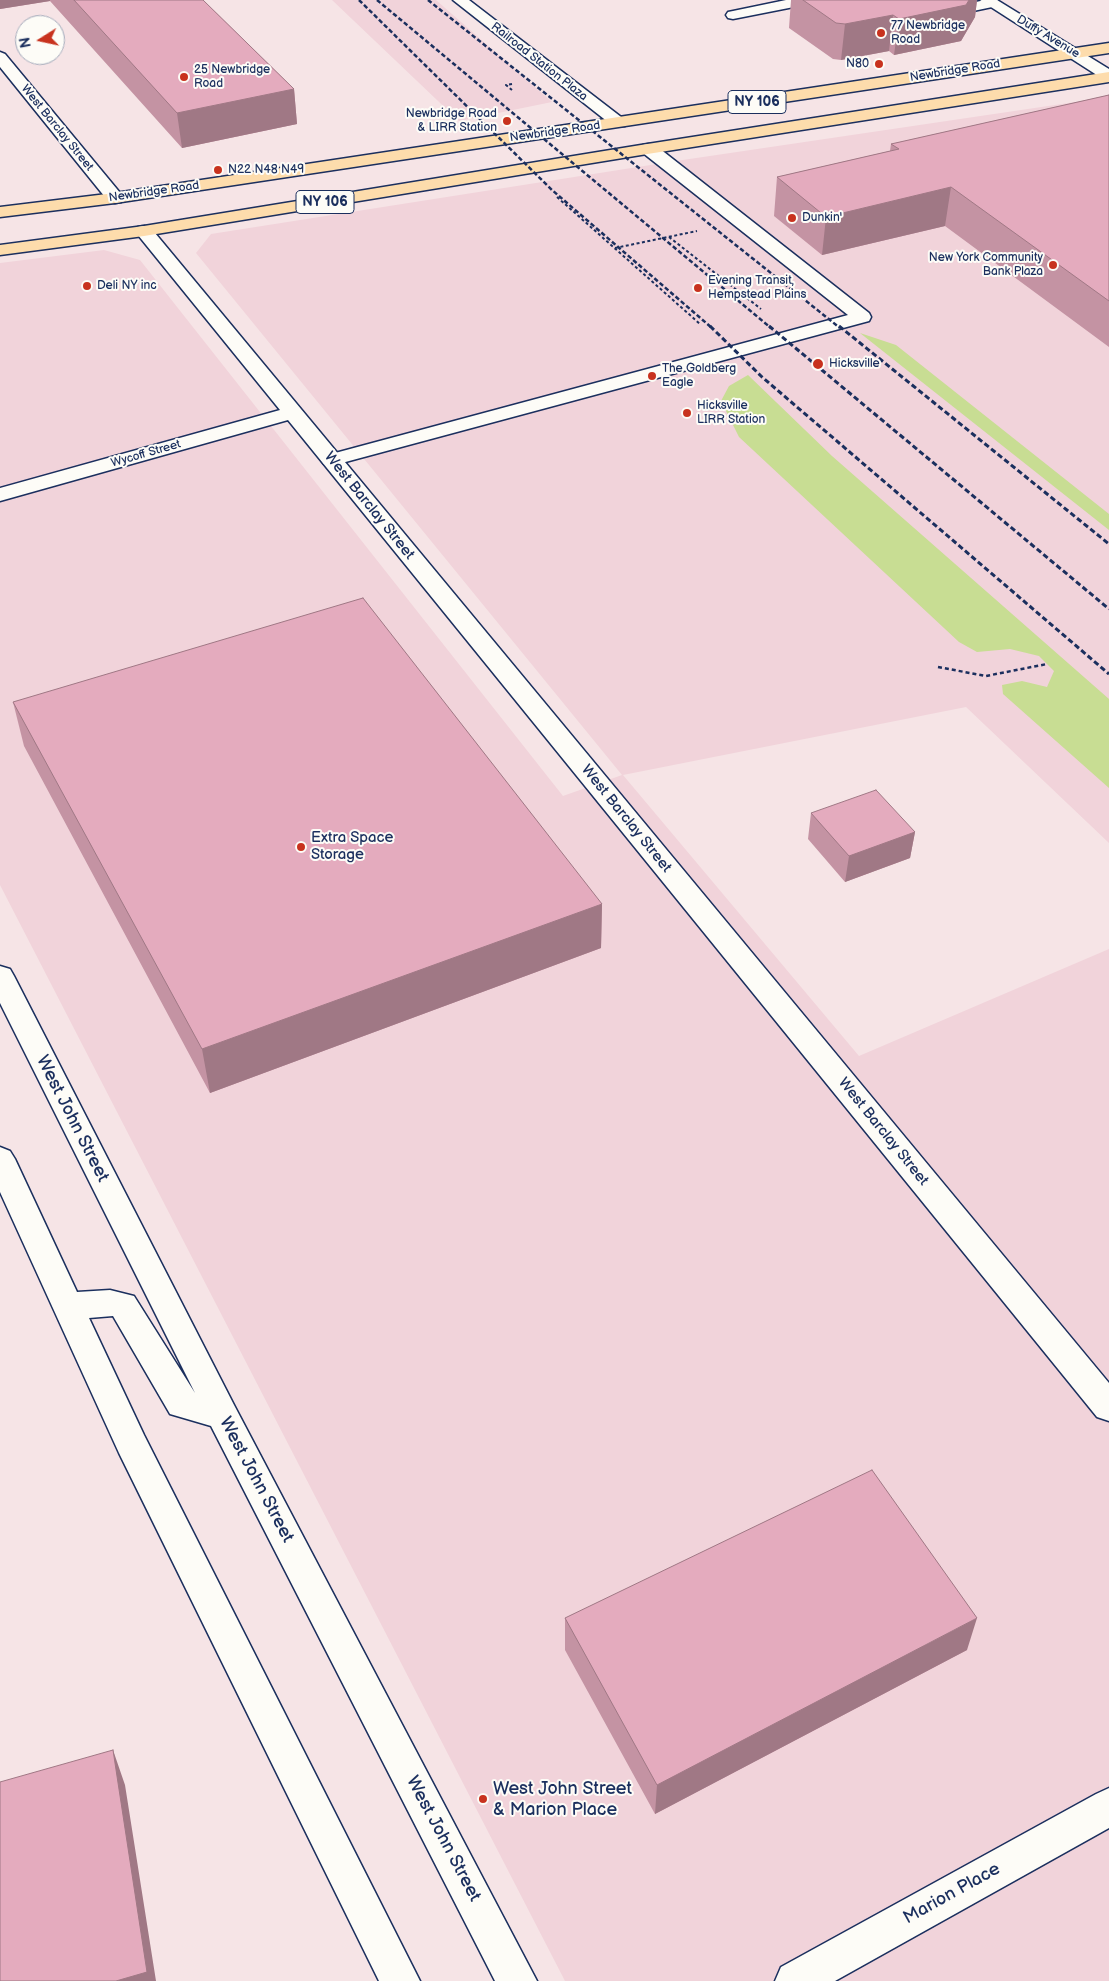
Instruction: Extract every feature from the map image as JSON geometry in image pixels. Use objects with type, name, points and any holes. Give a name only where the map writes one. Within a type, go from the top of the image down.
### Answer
[{"type":"main road","name":"Newbridge Road","points":[[0,212],[115,198],[1109,48]]},
{"type":"main road","name":"NY 106","points":[[0,250],[144,232],[1109,76]]},
{"type":"main road","points":[[649,149],[646,143],[694,127],[765,112],[780,98]]},
{"type":"main road","points":[[380,175],[411,167],[439,149]]},
{"type":"main road","points":[[198,223],[248,199],[333,184]]},
{"type":"street","name":"Railroad Station Plaza","points":[[460,0],[619,123]]},
{"type":"street","points":[[732,15],[809,0]]},
{"type":"street","points":[[940,14],[989,2]]},
{"type":"street","name":"Duffy Avenue","points":[[989,2],[1074,52],[1109,76]]},
{"type":"street","name":"West Barclay Street","points":[[0,57],[115,198]]},
{"type":"street","points":[[331,460],[862,317],[649,149]]},
{"type":"street","name":"West Barclay Street","points":[[144,232],[1109,1407]]},
{"type":"street","name":"Wycoff Street","points":[[0,495],[292,413]]},
{"type":"street","name":"West John Street","points":[[0,976],[222,1415],[517,1981]]},
{"type":"street","points":[[0,1158],[131,1443],[400,1981]]},
{"type":"street","points":[[68,1306],[110,1303],[123,1306],[182,1404],[222,1415]]},
{"type":"street","name":"Marion Place","points":[[795,1981],[1109,1807]]},
{"type":"path","points":[[557,197],[704,328]]},
{"type":"path","points":[[615,248],[705,229]]},
{"type":"path","points":[[670,237],[762,310]]},
{"type":"path","points":[[938,667],[986,676],[1048,664]]},
{"type":"shaded area","points":[[332,0],[436,0],[552,102],[459,121]]},
{"type":"shaded area","points":[[1109,97],[1109,843],[966,707],[623,775],[859,1056],[1109,949],[1109,1981],[565,1981],[0,885],[0,263],[104,250],[140,260],[563,796],[622,775],[196,253],[211,234],[676,161]]},
{"type":"green space","points":[[860,333],[896,345],[1109,514],[1109,530]]},
{"type":"green space","points":[[748,375],[832,456],[1109,699],[1109,788],[1003,694],[1002,685],[1022,681],[1047,687],[1054,671],[1039,656],[1010,649],[977,652],[959,642],[739,437],[721,401],[729,386]]},
{"type":"building","points":[[74,0],[203,0],[294,89],[177,113]]},
{"type":"building","points":[[803,0],[969,0],[966,5],[899,19],[893,15],[845,24],[836,23]]},
{"type":"building","points":[[1109,95],[1109,301],[951,187],[826,217],[777,177],[899,149],[891,144]]},
{"type":"building","name":"Extra Space Storage","points":[[363,598],[602,904],[202,1049],[13,702]]},
{"type":"building","points":[[876,790],[915,832],[849,856],[811,813]]},
{"type":"building","points":[[872,1470],[977,1618],[657,1785],[565,1618]]},
{"type":"building","points":[[113,1750],[147,1972],[116,1981],[0,1981],[0,1782]]},
{"type":"railway","points":[[359,0],[552,190],[712,328]]},
{"type":"railway","points":[[377,0],[771,328]]},
{"type":"railway","points":[[428,0],[840,328]]},
{"type":"railway","points":[[710,326],[762,377],[1109,674]]},
{"type":"railway","points":[[769,326],[1109,609]]},
{"type":"railway","points":[[839,326],[1109,544]]},
{"type":"place","name":"77 Newbridge Road","points":[[881,33]]},
{"type":"place","name":"N80","points":[[879,64]]},
{"type":"place","name":"25 Newbridge Road","points":[[184,77]]},
{"type":"place","name":"Newbridge Road & LIRR Station","points":[[507,121]]},
{"type":"place","name":"N22 N48 N49","points":[[218,170]]},
{"type":"place","name":"Dunkin'","points":[[792,218]]},
{"type":"place","name":"New York Community Bank Plaza","points":[[1053,265]]},
{"type":"place","name":"Deli NY inc","points":[[87,286]]},
{"type":"place","name":"Evening Transit, Hempstead Plains","points":[[698,288]]},
{"type":"place","name":"Hicksville","points":[[818,364]]},
{"type":"place","name":"The Goldberg Eagle","points":[[652,376]]},
{"type":"place","name":"Hicksville LIRR Station","points":[[687,413]]},
{"type":"place","name":"Extra Space Storage","points":[[301,847]]},
{"type":"place","name":"West John Street & Marion Place","points":[[483,1799]]}]
